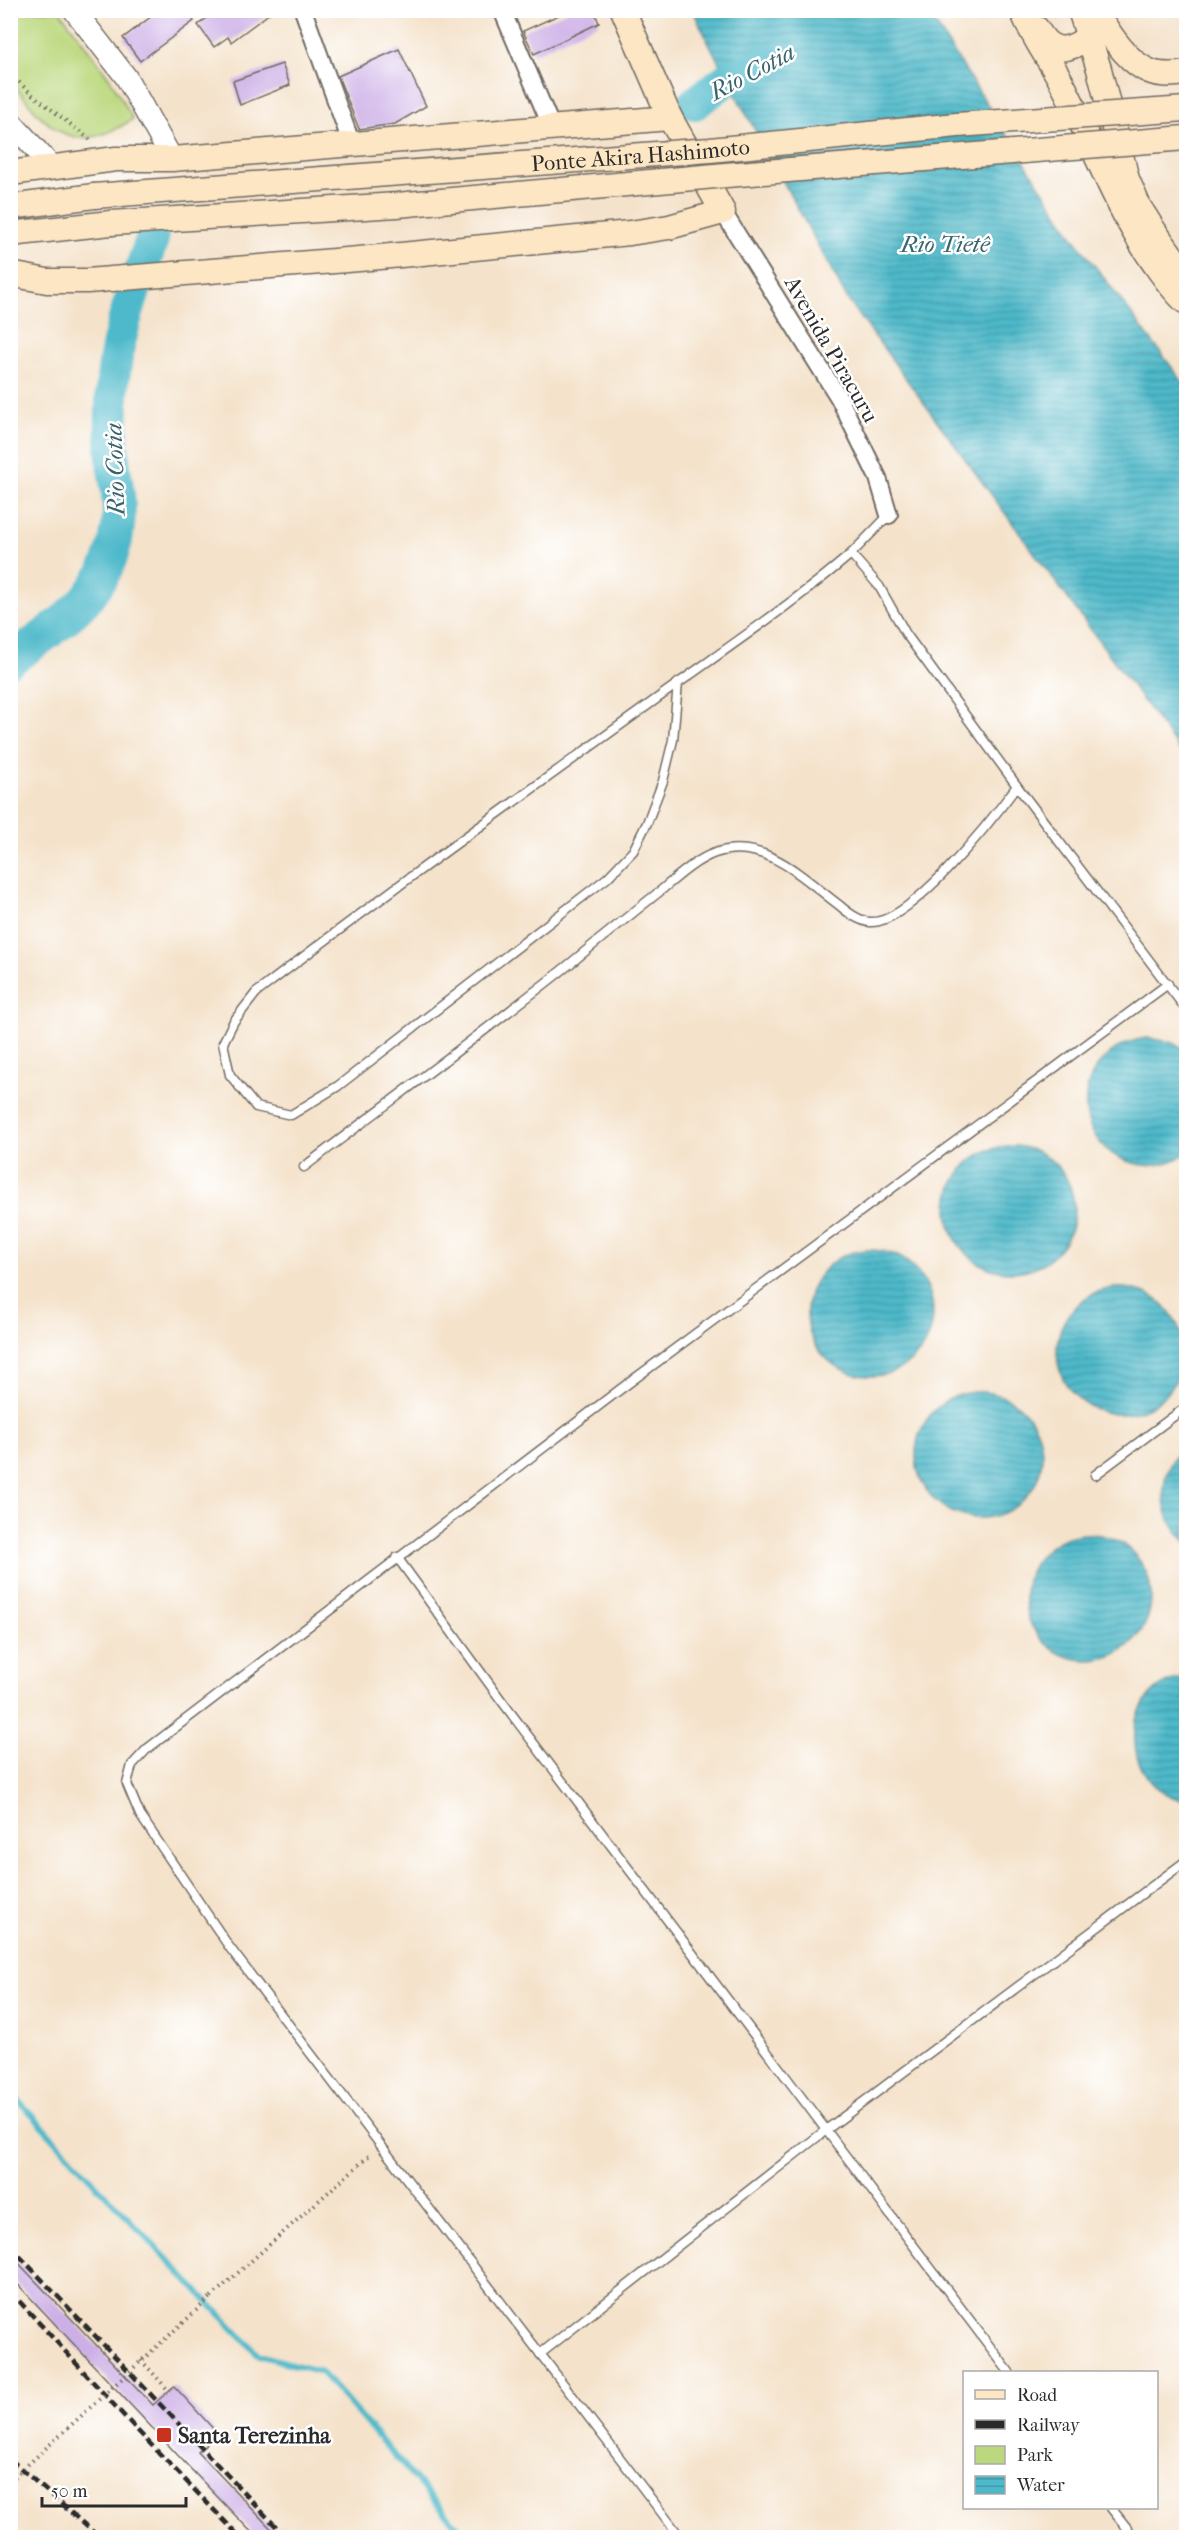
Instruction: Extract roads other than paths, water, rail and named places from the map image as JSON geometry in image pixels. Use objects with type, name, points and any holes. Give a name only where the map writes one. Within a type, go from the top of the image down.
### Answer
[{"type":"main road","points":[[10,274],[47,281],[87,281],[205,272],[630,233],[669,227],[723,212],[670,118],[623,10]]},
{"type":"main road","points":[[1022,10],[1026,22],[1062,82],[1112,191],[1138,240],[1165,278],[1186,302]]},
{"type":"main road","points":[[1028,10],[1041,36],[1049,44],[1062,50],[1075,47],[1088,38]]},
{"type":"main road","points":[[1080,10],[1100,69],[1127,179],[1139,207],[1186,276]]},
{"type":"main road","points":[[1095,10],[1118,43],[1148,71],[1168,76],[1186,74]]},
{"type":"main road","points":[[618,122],[641,102],[646,89],[648,68]]},
{"type":"main road","name":"Ponte Akira Hashimoto","points":[[10,207],[94,196],[710,150],[957,125],[1186,108]]},
{"type":"main road","points":[[10,172],[116,159],[172,159],[351,142],[670,118]]},
{"type":"main road","name":"Ponte Akira Hashimoto","points":[[10,234],[111,223],[397,205],[738,174],[1186,138]]},
{"type":"main road","points":[[1155,232],[1186,256]]},
{"type":"street","points":[[74,10],[126,77],[172,159]]},
{"type":"street","points":[[303,10],[351,142]]},
{"type":"street","points":[[502,10],[552,128]]},
{"type":"street","points":[[10,121],[52,167]]},
{"type":"street","name":"Avenida Piracuru","points":[[723,212],[839,398],[878,478],[889,515]]},
{"type":"lane","points":[[678,682],[673,740],[663,781],[647,823],[633,851],[607,878],[338,1086],[291,1115],[256,1107],[230,1075],[223,1043],[234,1021],[256,993],[678,682],[775,614],[851,554],[889,515]]},
{"type":"lane","points":[[851,554],[879,586],[906,634],[1017,786],[1186,1009]]},
{"type":"lane","points":[[304,1167],[683,873],[715,853],[739,850],[760,852],[797,872],[852,916],[871,922],[888,917],[911,903],[939,878],[984,830],[1017,786]]},
{"type":"lane","points":[[681,2538],[230,1948],[140,1815],[127,1784],[132,1765],[147,1749],[397,1557],[1168,984]]},
{"type":"lane","points":[[1095,1475],[1186,1407]]},
{"type":"lane","points":[[397,1557],[501,1700],[1007,2371]]},
{"type":"lane","points":[[540,2354],[826,2130],[1186,1861]]},
{"type":"lane","points":[[1112,2509],[1135,2538]]},
{"type":"water","name":"Rio Tietê","points":[[693,11],[927,11],[1073,237],[1186,386],[1186,759],[848,300],[727,79]]},
{"type":"water","points":[[1147,1038],[1174,1043],[1186,1050],[1186,1153],[1171,1161],[1154,1165],[1143,1165],[1118,1157],[1100,1142],[1089,1123],[1086,1102],[1090,1081],[1101,1061],[1120,1046]]},
{"type":"water","points":[[1011,1146],[1035,1150],[1056,1164],[1070,1185],[1074,1209],[1070,1233],[1056,1254],[1035,1268],[1011,1272],[987,1268],[966,1254],[952,1233],[948,1209],[952,1185],[966,1164],[987,1150]]},
{"type":"water","points":[[870,1250],[894,1254],[915,1268],[929,1289],[933,1313],[929,1337],[915,1358],[894,1372],[870,1376],[846,1372],[825,1358],[811,1337],[807,1313],[811,1289],[825,1268],[846,1254]]},
{"type":"water","points":[[1120,1288],[1144,1292],[1165,1306],[1179,1327],[1183,1351],[1179,1375],[1165,1396],[1144,1410],[1120,1414],[1096,1410],[1075,1396],[1061,1375],[1057,1351],[1061,1327],[1075,1306],[1096,1292]]},
{"type":"water","points":[[979,1392],[1003,1396],[1024,1410],[1038,1431],[1042,1455],[1038,1479],[1024,1500],[1003,1514],[979,1518],[955,1514],[934,1500],[920,1479],[916,1455],[920,1431],[934,1410],[955,1396]]},
{"type":"water","points":[[1186,1443],[1186,1541],[1169,1518],[1164,1492],[1170,1466]]},
{"type":"water","points":[[1088,1534],[1112,1538],[1133,1552],[1147,1573],[1151,1597],[1147,1621],[1133,1642],[1112,1656],[1088,1660],[1064,1656],[1043,1642],[1029,1621],[1025,1597],[1029,1573],[1043,1552],[1064,1538]]},
{"type":"water","points":[[1186,1677],[1186,1801],[1164,1792],[1148,1778],[1138,1759],[1135,1738],[1138,1717],[1147,1699],[1163,1685]]},
{"type":"waterway","name":"Rio Cotia","points":[[695,103],[727,79],[770,60]]},
{"type":"waterway","name":"Rio Cotia","points":[[10,660],[70,615],[87,598],[100,580],[110,560],[117,536],[119,508],[112,442],[114,374],[126,316],[152,240]]},
{"type":"waterway","points":[[10,2091],[98,2187],[259,2355],[321,2372],[467,2538]]},
{"type":"railway","points":[[10,2246],[287,2538]]},
{"type":"railway","points":[[10,2291],[136,2429],[241,2538]]},
{"type":"railway","points":[[10,2459],[100,2538]]},
{"type":"place","name":"Santa Terezinha","points":[[164,2435]]}]
